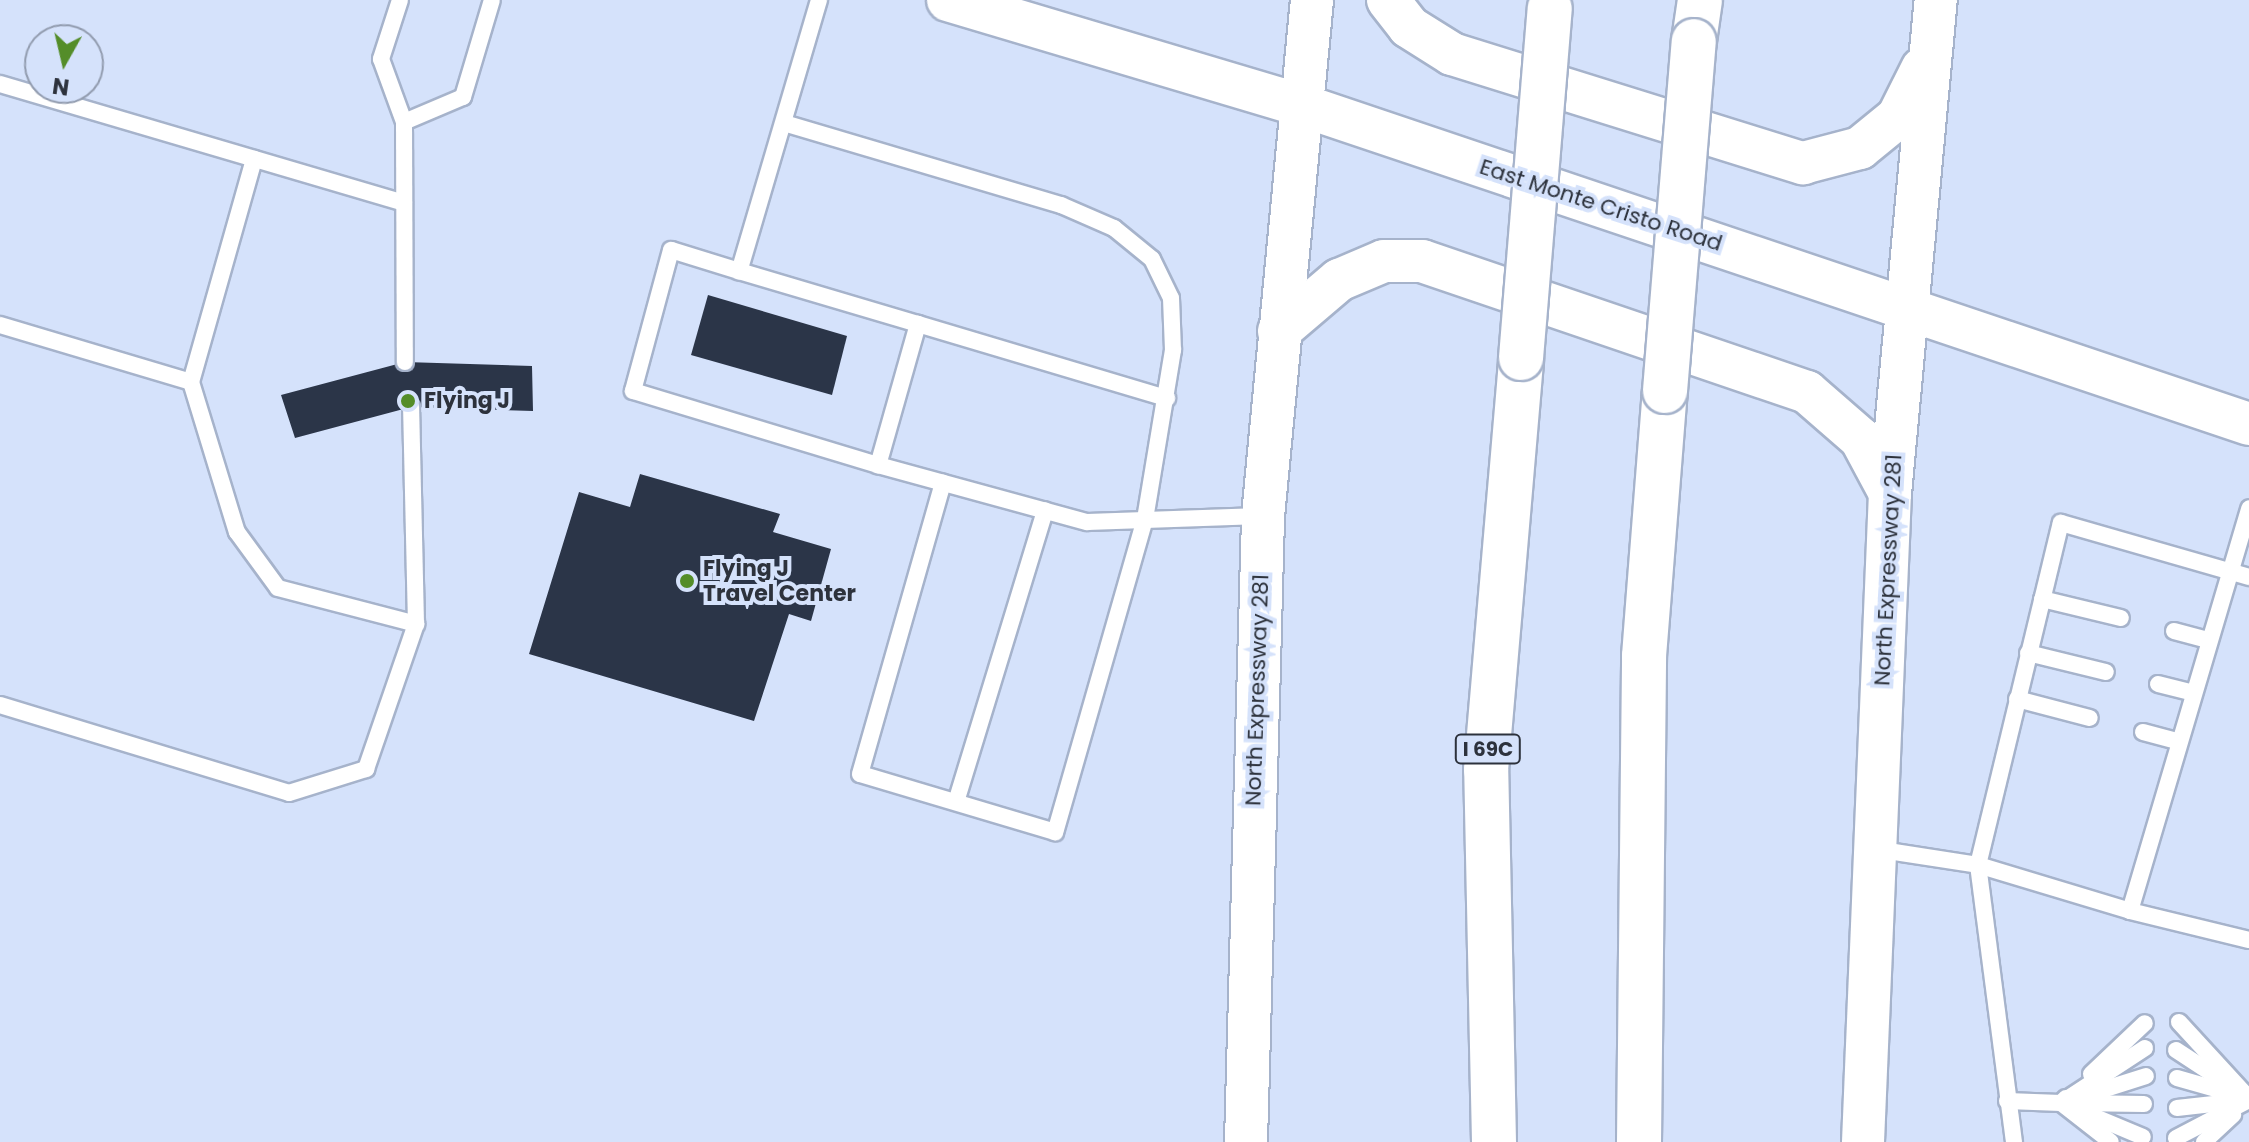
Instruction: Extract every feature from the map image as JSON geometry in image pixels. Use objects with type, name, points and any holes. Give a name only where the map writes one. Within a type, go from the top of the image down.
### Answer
[{"type":"highway","name":"I 69C","points":[[1494,1142],[1486,770],[1551,4]]},
{"type":"highway","points":[[1639,1142],[1644,656],[1697,20]]},
{"type":"main road","name":"East Monte Cristo Road","points":[[948,0],[1301,105],[1910,307],[2249,424]]},
{"type":"main road","name":"North Expressway 281","points":[[1246,1142],[1263,516],[1312,0]]},
{"type":"main road","points":[[1388,0],[1409,27],[1452,54],[1803,163],[1860,148],[1898,117],[1929,56]]},
{"type":"main road","name":"North Expressway 281","points":[[1863,1142],[1890,493],[1910,307],[1936,0]]},
{"type":"main road","points":[[1279,331],[1339,280],[1384,261],[1422,261],[1807,392],[1861,439],[1890,493]]},
{"type":"lane","points":[[400,0],[381,59],[404,122],[405,362]]},
{"type":"lane","points":[[404,122],[463,97],[492,0]]},
{"type":"lane","points":[[739,271],[819,0]]},
{"type":"lane","points":[[0,84],[404,203]]},
{"type":"lane","points":[[784,123],[1061,205],[1114,228],[1152,259],[1171,298],[1167,398],[1145,519],[1055,832],[860,774],[943,483]]},
{"type":"lane","points":[[254,159],[191,382],[237,532],[278,588],[416,624]]},
{"type":"lane","points":[[1167,398],[671,250],[633,391],[878,465],[1087,522],[1263,516]]},
{"type":"lane","points":[[878,465],[918,324]]},
{"type":"lane","points":[[0,325],[191,382]]},
{"type":"lane","points":[[0,705],[289,793],[366,769],[416,624],[411,407]]},
{"type":"lane","points":[[2130,911],[2176,741],[2249,508]]},
{"type":"lane","points":[[956,802],[1045,510]]},
{"type":"lane","points":[[2014,1142],[1978,865],[2061,523],[2249,577]]},
{"type":"lane","points":[[2042,599],[2121,618]]},
{"type":"lane","points":[[2174,631],[2208,640]]},
{"type":"lane","points":[[2028,653],[2106,672]]},
{"type":"lane","points":[[2158,684],[2191,692]]},
{"type":"lane","points":[[2017,699],[2090,718]]},
{"type":"lane","points":[[2143,732],[2176,741]]},
{"type":"lane","points":[[1873,849],[1978,865],[2130,911],[2249,940]]},
{"type":"lane","points":[[2179,1022],[2249,1099]]},
{"type":"lane","points":[[2061,1103],[2145,1023]]},
{"type":"lane","points":[[2061,1103],[2145,1048]]},
{"type":"lane","points":[[2176,1050],[2249,1099]]},
{"type":"lane","points":[[2061,1103],[2146,1076]]},
{"type":"lane","points":[[2177,1078],[2249,1099]]},
{"type":"lane","points":[[2177,1108],[2249,1099]]},
{"type":"lane","points":[[2176,1138],[2249,1099]]},
{"type":"lane","points":[[2204,1142],[2249,1099]]},
{"type":"lane","points":[[2007,1101],[2144,1104]]},
{"type":"lane","points":[[2061,1103],[2143,1137]]},
{"type":"lane","points":[[2061,1103],[2111,1142]]},
{"type":"building","points":[[708,295],[847,336],[832,395],[691,355]]},
{"type":"building","name":"Flying J","points":[[405,362],[532,366],[533,411],[411,407],[295,438],[281,395]]},
{"type":"building","name":"Flying J Travel Center","points":[[640,474],[780,514],[773,532],[831,549],[811,621],[789,614],[754,721],[529,654],[579,492],[630,507]]},
{"type":"place","name":"Flying J","points":[[408,401]]},
{"type":"place","name":"Flying J Travel Center","points":[[687,581]]}]
